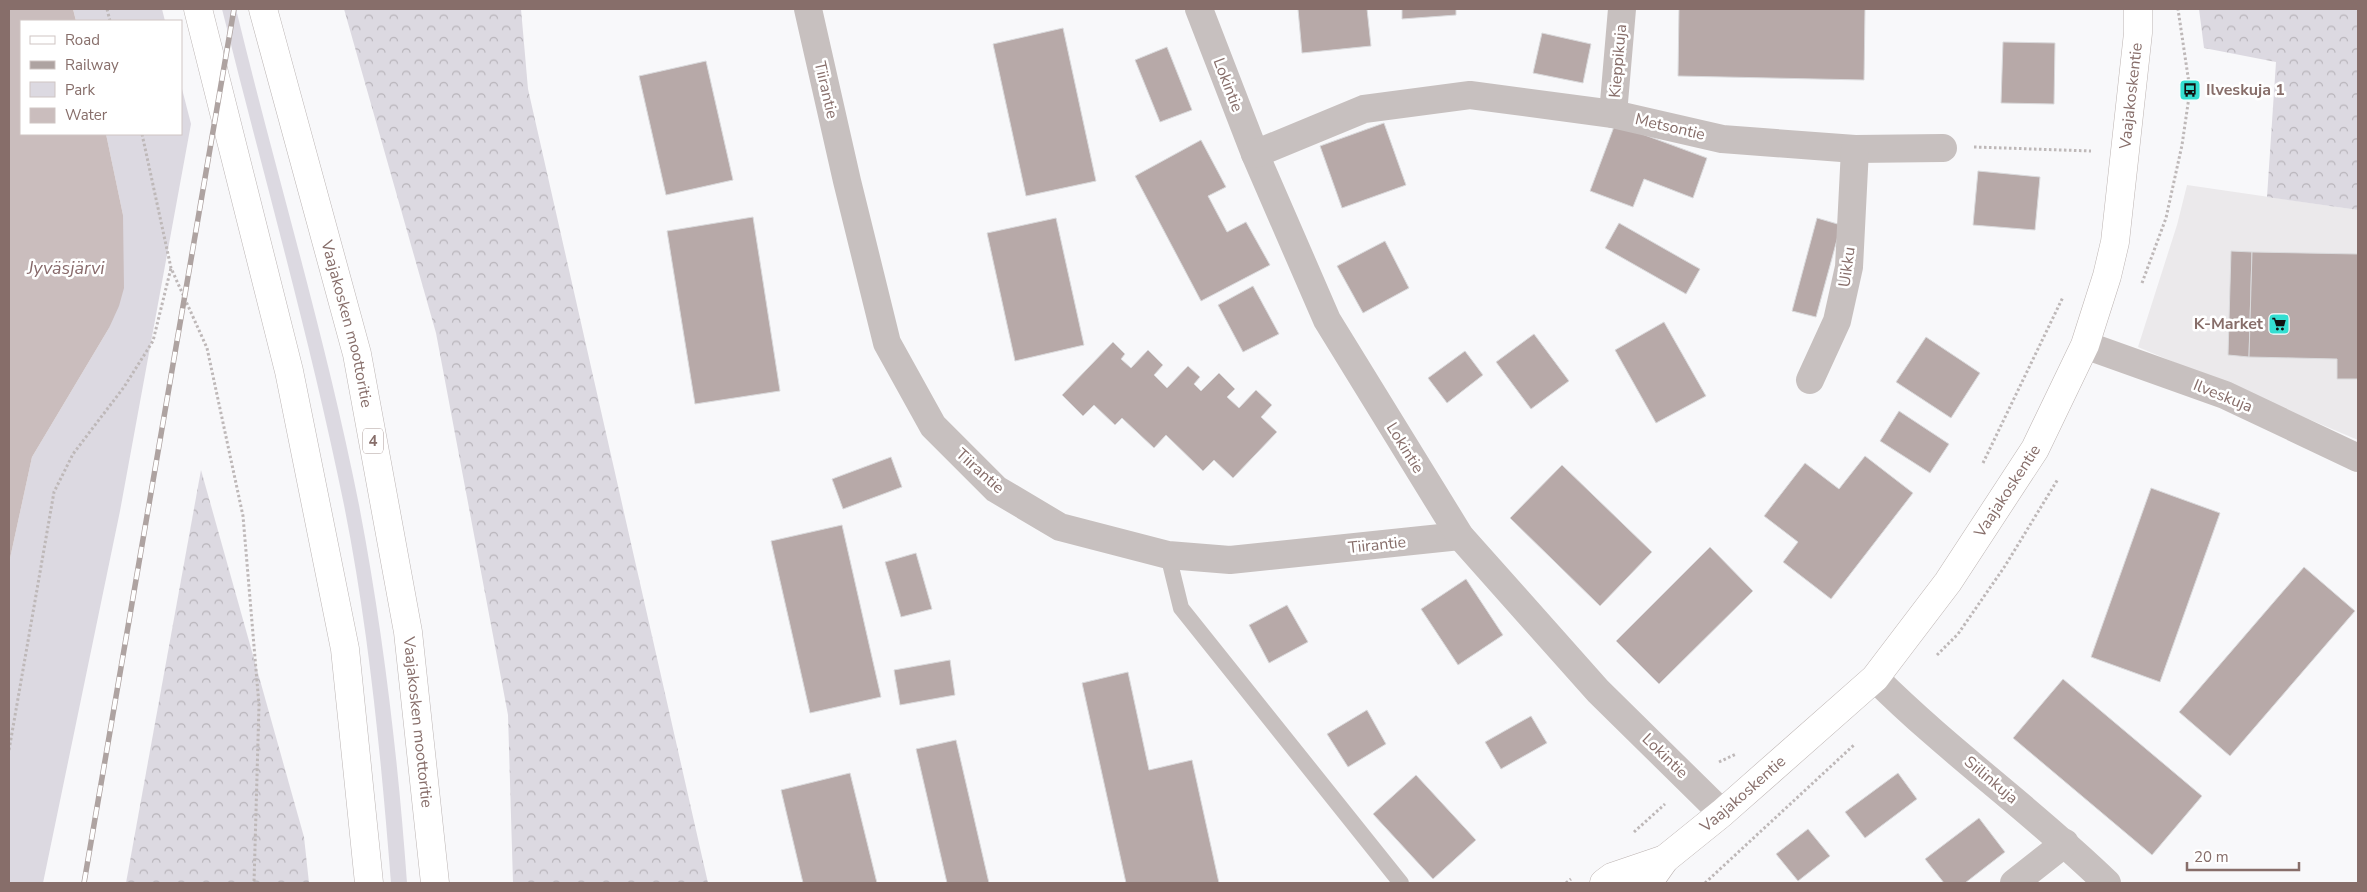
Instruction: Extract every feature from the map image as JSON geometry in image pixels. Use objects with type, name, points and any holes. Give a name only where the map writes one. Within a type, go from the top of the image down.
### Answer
[{"type":"main road","points":[[198,9],[289,371],[344,649],[369,883]]},
{"type":"main road","name":"Vaajakosken moottoritie","points":[[262,9],[358,354],[408,632],[435,883]]},
{"type":"main road","name":"Vaajakoskentie","points":[[1604,883],[1612,877],[1664,858],[1722,814],[1875,678],[1948,582],[2035,449],[2085,345],[2107,276],[2115,242],[2138,33],[2138,9]]},
{"type":"main road","name":"Vaajakoskentie","points":[[1648,883],[1664,858]]},
{"type":"street","name":"Tiirantie","points":[[808,9],[847,181],[887,343],[933,426],[996,489],[1060,527],[1168,555],[1230,560],[1460,536]]},
{"type":"street","name":"Lokintie","points":[[1199,9],[1255,154],[1327,320],[1460,536],[1598,691],[1692,782],[1722,814]]},
{"type":"street","name":"Kieppikuja","points":[[1613,114],[1622,9]]},
{"type":"street","name":"Metsontie","points":[[1255,154],[1364,109],[1470,95],[1613,114],[1722,139],[1855,149],[1943,148]]},
{"type":"street","name":"Uikku","points":[[1810,380],[1837,322],[1850,267],[1855,149]]},
{"type":"street","name":"Ilveskuja","points":[[2085,345],[2226,396],[2358,458]]},
{"type":"street","name":"Siilinkuja","points":[[1875,678],[1919,719],[2065,843],[2107,883]]},
{"type":"street","points":[[2014,883],[2065,843]]},
{"type":"lane","points":[[1168,555],[1181,608],[1401,883]]},
{"type":"path","points":[[142,135],[171,268],[207,348],[243,516],[259,704],[254,883]]},
{"type":"path","points":[[1943,148],[1995,147],[2096,151]]},
{"type":"path","points":[[9,750],[54,492],[73,454],[124,387],[153,341],[171,268]]},
{"type":"path","points":[[1980,470],[2065,292]]},
{"type":"path","points":[[1627,837],[1714,764],[1742,752]]},
{"type":"path","points":[[1566,883],[1574,878]]},
{"type":"shaded area","points":[[2187,185],[2358,210],[2358,440],[2138,347],[2177,225]]},
{"type":"green space","points":[[73,9],[162,9],[165,20],[76,20]]},
{"type":"green space","points":[[222,9],[236,9],[316,318],[346,443],[368,552],[382,646],[399,788],[407,883],[391,883],[383,788],[367,646],[353,552],[331,443]]},
{"type":"green space","points":[[344,9],[521,9],[528,89],[708,883],[513,883],[508,715],[436,333]]},
{"type":"green space","points":[[2199,9],[2358,9],[2358,210],[2267,197],[2276,62],[2204,48]]},
{"type":"green space","points":[[182,89],[191,124],[120,511],[43,883],[9,883],[9,563],[32,457],[109,328],[123,215],[106,135],[182,135]]},
{"type":"green space","points":[[201,470],[304,837],[309,883],[126,883]]},
{"type":"water","name":"Jyväsjärvi","points":[[9,9],[73,9],[76,20],[20,20],[20,135],[106,135],[123,215],[124,288],[119,306],[109,328],[32,457],[9,563]]},
{"type":"building","points":[[1298,9],[1367,9],[1371,46],[1302,53]]},
{"type":"building","points":[[1402,9],[1456,9],[1456,15],[1402,19]]},
{"type":"building","points":[[1679,9],[1865,9],[1864,80],[1678,76]]},
{"type":"building","points":[[1063,28],[1096,181],[1026,196],[993,44]]},
{"type":"building","points":[[1542,33],[1591,44],[1583,83],[1533,73]]},
{"type":"building","points":[[2003,42],[2055,43],[2054,104],[2001,103]]},
{"type":"building","points":[[1167,47],[1192,110],[1160,122],[1135,60]]},
{"type":"building","points":[[706,61],[733,180],[666,195],[639,76]]},
{"type":"building","points":[[1384,123],[1406,185],[1342,208],[1320,146]]},
{"type":"building","points":[[1615,124],[1707,158],[1693,198],[1644,179],[1633,207],[1590,191]]},
{"type":"building","points":[[1201,140],[1226,187],[1208,196],[1227,232],[1246,222],[1270,265],[1201,301],[1135,176]]},
{"type":"building","points":[[1978,171],[2040,177],[2035,230],[1973,225]]},
{"type":"building","points":[[753,217],[780,391],[695,404],[667,231]]},
{"type":"building","points":[[1056,218],[1084,345],[1015,361],[987,233]]},
{"type":"building","points":[[1817,218],[1841,225],[1816,317],[1792,311]]},
{"type":"building","points":[[1619,223],[1700,269],[1686,294],[1605,248]]},
{"type":"building","points":[[1385,241],[1409,288],[1363,313],[1337,266]]},
{"type":"building","points":[[2231,251],[2252,252],[2249,357],[2228,355]]},
{"type":"building","points":[[2252,252],[2358,254],[2358,379],[2337,379],[2337,359],[2249,357]]},
{"type":"building","points":[[1253,286],[1279,334],[1243,352],[1218,305]]},
{"type":"building","points":[[1664,322],[1706,396],[1656,423],[1615,350]]},
{"type":"building","points":[[1534,334],[1569,381],[1531,409],[1496,362]]},
{"type":"building","points":[[1926,337],[1980,373],[1951,418],[1896,382]]},
{"type":"building","points":[[1113,342],[1125,354],[1121,359],[1131,368],[1148,350],[1163,365],[1154,375],[1167,388],[1188,366],[1200,377],[1194,384],[1201,391],[1219,373],[1235,389],[1227,397],[1239,408],[1256,390],[1272,405],[1261,417],[1277,432],[1233,478],[1214,460],[1203,471],[1166,435],[1154,448],[1122,418],[1115,425],[1094,405],[1083,416],[1062,395]]},
{"type":"building","points":[[1465,351],[1483,375],[1447,403],[1428,378]]},
{"type":"building","points":[[1899,411],[1949,444],[1930,473],[1880,441]]},
{"type":"building","points":[[1865,456],[1913,493],[1831,599],[1783,562],[1798,542],[1764,516],[1805,463],[1839,489]]},
{"type":"building","points":[[891,457],[902,487],[843,509],[832,479]]},
{"type":"building","points":[[1562,465],[1652,552],[1600,606],[1510,518]]},
{"type":"building","points":[[2151,488],[2220,513],[2160,682],[2091,657]]},
{"type":"building","points":[[842,525],[881,697],[810,713],[771,541]]},
{"type":"building","points":[[1710,547],[1753,591],[1659,684],[1616,641]]},
{"type":"building","points":[[916,553],[932,609],[901,617],[885,562]]},
{"type":"building","points":[[2304,567],[2355,611],[2230,756],[2179,712]]},
{"type":"building","points":[[1466,579],[1503,635],[1458,665],[1421,609]]},
{"type":"building","points":[[1287,605],[1308,642],[1269,663],[1249,625]]},
{"type":"building","points":[[950,660],[955,695],[900,705],[894,670]]},
{"type":"building","points":[[1128,672],[1149,770],[1192,760],[1219,883],[1126,883],[1082,683]]},
{"type":"building","points":[[2063,679],[2202,796],[2152,855],[2013,738]]},
{"type":"building","points":[[1367,710],[1386,744],[1348,767],[1327,734]]},
{"type":"building","points":[[1531,716],[1547,743],[1501,769],[1485,742]]},
{"type":"building","points":[[956,740],[989,883],[947,883],[916,749]]},
{"type":"building","points":[[850,773],[877,883],[803,883],[781,790]]},
{"type":"building","points":[[1898,773],[1917,799],[1865,838],[1845,812]]},
{"type":"building","points":[[1416,775],[1476,840],[1433,879],[1373,814]]},
{"type":"building","points":[[1979,818],[2005,852],[1965,883],[1944,883],[1925,859]]},
{"type":"building","points":[[1808,829],[1830,856],[1798,881],[1776,854]]},
{"type":"railway","points":[[84,883],[234,9]]},
{"type":"place","name":"Ilveskuja 1","points":[[2190,90]]},
{"type":"place","name":"K-Market","points":[[2279,324]]}]
